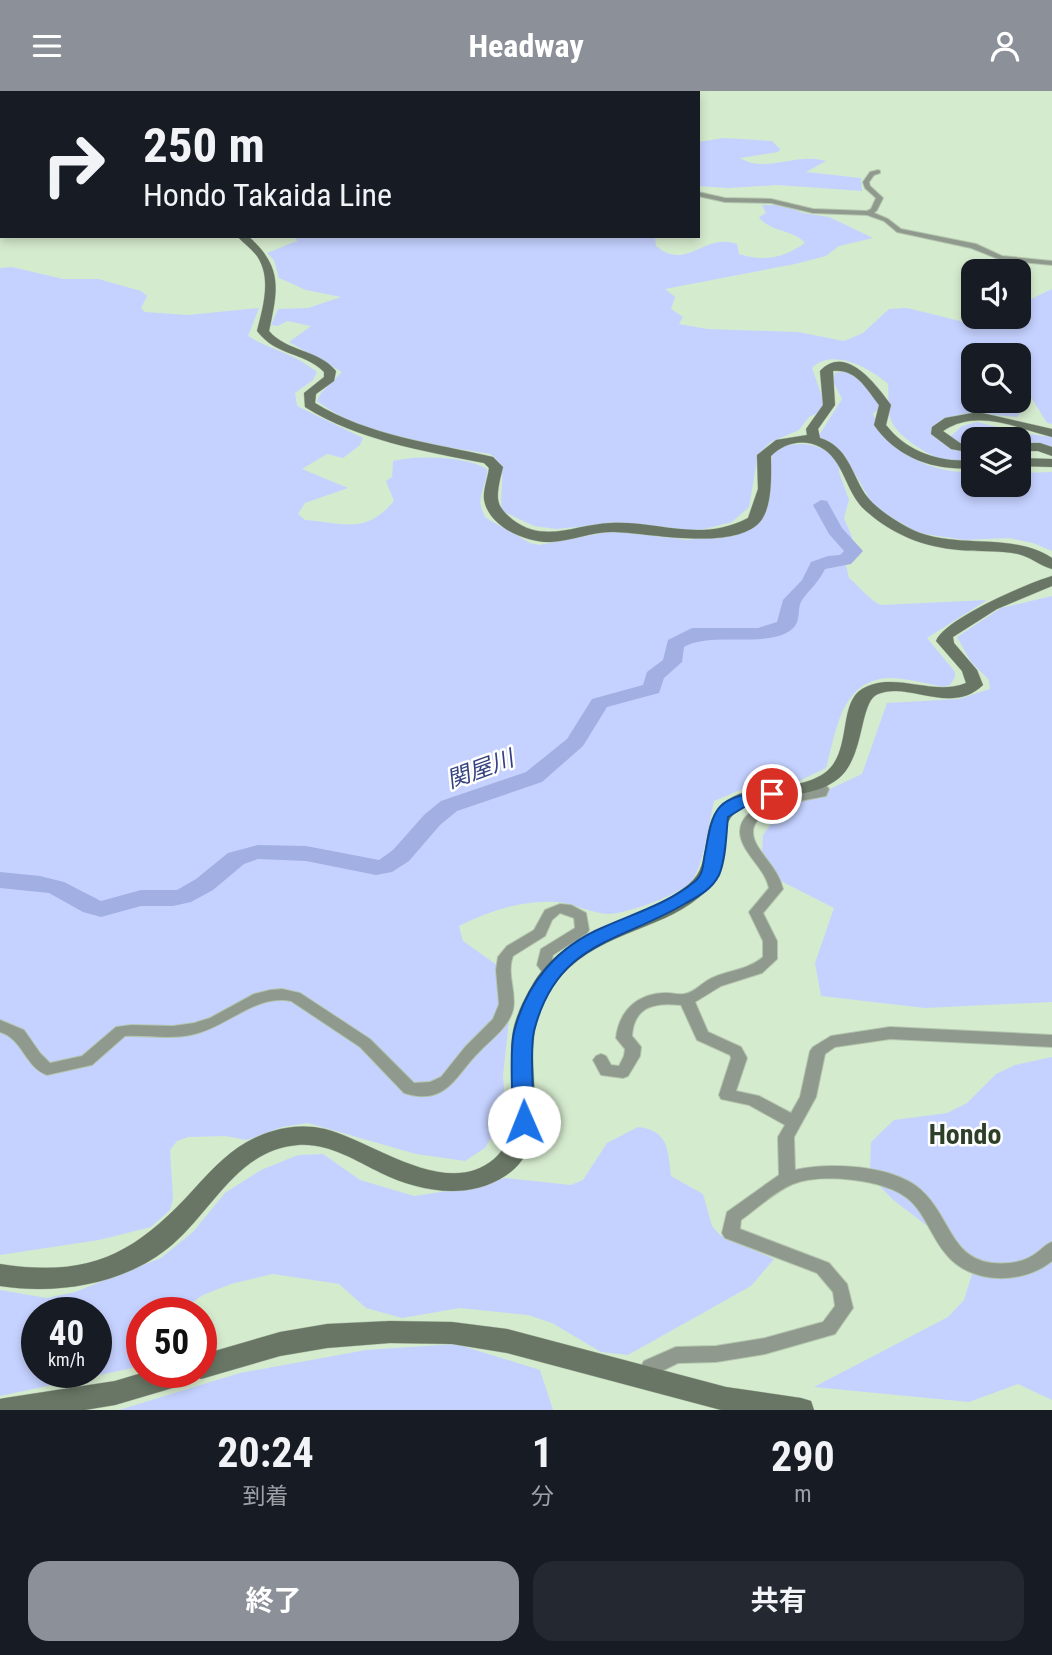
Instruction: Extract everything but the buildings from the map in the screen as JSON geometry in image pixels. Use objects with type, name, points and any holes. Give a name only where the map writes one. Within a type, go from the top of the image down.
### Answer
[{"type":"main road","points":[[244,238],[262,256],[270,275],[271,289],[262,331],[273,343],[320,361],[330,371],[330,378],[310,393],[309,404],[328,416],[400,442],[488,460],[496,467],[491,499],[497,514],[520,532],[550,538],[611,527],[694,536],[737,529],[754,520],[761,504],[765,489],[764,455],[771,446],[794,438],[814,440],[835,451],[859,496],[867,505],[912,537],[951,547],[1021,550],[1044,558],[1052,565]]},
{"type":"main road","points":[[814,440],[812,429],[828,405],[826,371],[830,368],[847,367],[860,373],[885,405],[880,425],[891,438],[918,455],[943,465],[961,464]]},
{"type":"main road","points":[[961,446],[949,443],[937,434],[937,430],[947,423],[975,415],[1026,427]]},
{"type":"main road","points":[[1031,428],[1052,433]]},
{"type":"main road","points":[[1031,447],[1040,447],[1052,453]]},
{"type":"main road","points":[[1031,462],[1052,463]]},
{"type":"main road","points":[[0,1275],[45,1280],[78,1276],[139,1254],[163,1238],[233,1163],[252,1149],[276,1139],[302,1136],[330,1139],[398,1173],[424,1181],[470,1180],[489,1174],[505,1164],[516,1145],[524,1122],[523,1034],[536,999],[551,974],[567,956],[588,941],[665,908],[701,886],[710,874],[720,816],[731,806],[747,798],[819,785],[831,779],[847,757],[860,699],[866,692],[886,687],[942,696],[975,685],[976,679],[948,649],[944,641],[946,635],[992,606],[1052,581]]},
{"type":"main road","points":[[217,1362],[280,1344],[327,1336],[390,1332],[452,1333],[507,1341],[726,1399],[801,1410]]},
{"type":"main road","points":[[5,1410],[132,1388]]},
{"type":"street","points":[[868,213],[874,210],[880,198],[867,187],[866,182],[872,173],[878,172]]},
{"type":"street","points":[[700,194],[725,200],[771,201],[806,210],[868,213],[886,221],[899,231],[973,246],[1001,258],[1052,263]]},
{"type":"street","points":[[601,1060],[606,1071],[623,1072],[632,1056],[633,1047],[624,1038],[624,1024],[630,1013],[643,1003],[666,998],[686,999],[719,981],[758,970],[770,958],[770,941],[756,912],[776,889],[775,881],[747,841],[746,830],[751,819],[767,807],[779,801],[822,793],[823,789],[819,785]]},
{"type":"street","points":[[0,1025],[27,1040],[37,1063],[47,1069],[87,1061],[121,1031],[183,1032],[205,1026],[261,996],[285,994],[295,997],[365,1043],[410,1089],[425,1090],[440,1085],[451,1077],[470,1051],[494,1030],[505,1012],[508,994],[504,964],[506,956],[514,947],[540,933],[545,915],[552,910],[575,911],[581,916],[582,930],[546,953],[544,965],[551,974]]},
{"type":"street","points":[[686,999],[702,1036],[736,1051],[739,1058],[727,1095],[753,1100],[795,1123]]},
{"type":"street","points":[[787,1178],[786,1137],[808,1097],[818,1051],[831,1042],[890,1034],[1052,1041]]},
{"type":"street","points":[[644,1378],[651,1367],[676,1355],[716,1354],[765,1346],[829,1328],[844,1308],[841,1289],[823,1268],[731,1233],[733,1217],[787,1178],[832,1173],[866,1175],[896,1183],[912,1191],[928,1209],[943,1238],[961,1260],[986,1269],[1018,1270],[1046,1259],[1052,1249]]},
{"type":"shaded area","points":[[724,138],[772,141],[780,149],[778,152],[740,158],[760,164],[804,159],[826,161],[806,172],[861,178],[862,191],[777,185],[729,188],[700,186],[700,142]]},
{"type":"shaded area","points":[[762,205],[782,205],[803,213],[829,217],[873,238],[839,246],[826,256],[795,264],[665,289],[675,297],[671,309],[683,317],[679,324],[707,329],[798,332],[844,341],[863,333],[889,309],[907,308],[961,321],[961,329],[1031,329],[1031,299],[1052,289],[1052,424],[1047,423],[1031,397],[1031,343],[961,343],[961,413],[1020,413],[1017,417],[985,414],[947,419],[939,438],[961,445],[961,462],[943,460],[915,445],[899,432],[889,413],[888,384],[872,372],[840,360],[820,362],[812,368],[825,405],[818,413],[809,417],[799,430],[771,442],[758,454],[749,507],[732,522],[697,531],[621,523],[556,529],[534,526],[502,511],[502,472],[496,459],[490,454],[400,438],[357,423],[317,401],[321,393],[342,372],[289,342],[311,326],[287,321],[278,326],[271,325],[278,309],[308,308],[341,297],[306,290],[279,278],[274,260],[267,253],[297,241],[296,238],[655,238],[656,246],[667,253],[677,255],[725,242],[737,244],[739,254],[757,258],[781,255],[805,243],[794,235],[769,226],[759,217],[766,213]]},
{"type":"shaded area","points":[[12,267],[63,279],[98,279],[141,291],[147,296],[141,308],[145,312],[188,315],[259,308],[248,336],[300,360],[317,372],[313,380],[295,393],[297,406],[363,438],[360,445],[343,458],[327,454],[302,469],[348,488],[305,503],[298,514],[305,520],[354,524],[373,519],[394,501],[386,481],[392,477],[393,461],[441,458],[467,461],[487,469],[481,499],[486,518],[530,543],[539,545],[613,531],[688,540],[704,538],[763,516],[773,451],[790,445],[808,445],[825,450],[840,462],[839,472],[849,500],[844,518],[852,537],[850,558],[846,565],[849,578],[876,603],[881,605],[987,600],[927,638],[955,672],[950,685],[944,687],[896,678],[873,681],[860,688],[844,709],[826,768],[799,781],[772,787],[745,788],[714,801],[698,868],[690,883],[683,888],[651,903],[617,913],[603,914],[557,902],[531,903],[494,911],[459,926],[463,941],[501,968],[512,992],[503,1076],[506,1113],[485,1148],[465,1161],[416,1154],[308,1123],[282,1127],[247,1140],[225,1136],[188,1137],[177,1141],[170,1150],[173,1199],[170,1210],[151,1227],[99,1240],[0,1255],[0,268]]},
{"type":"shaded area","points":[[846,371],[858,374],[880,401],[873,414],[880,428],[900,450],[927,465],[961,472],[961,497],[1031,497],[1031,473],[1052,472],[1052,551],[1033,543],[1009,538],[965,540],[918,533],[874,507],[845,456],[818,437],[842,399],[833,381],[835,373]]},
{"type":"shaded area","points":[[977,422],[997,427],[961,427],[961,443],[955,442],[951,436],[962,426]]},
{"type":"shaded area","points":[[1031,434],[1052,437],[1052,447],[1031,444]]},
{"type":"shaded area","points":[[1052,596],[1052,1002],[925,1008],[821,996],[815,963],[834,908],[761,871],[763,835],[787,801],[817,795],[862,774],[887,703],[959,699],[990,689],[989,680],[971,662],[957,637],[1001,608]]},
{"type":"shaded area","points":[[1052,1057],[1052,1400],[1018,1384],[969,1402],[814,1387],[948,1317],[964,1300],[974,1268],[947,1241],[892,1199],[875,1181],[870,1171],[871,1142],[894,1120],[947,1113],[967,1103],[996,1074],[1015,1065]]},
{"type":"shaded area","points":[[638,1127],[656,1132],[665,1143],[671,1176],[703,1194],[712,1226],[720,1235],[774,1259],[751,1286],[628,1355],[601,1352],[552,1323],[528,1315],[460,1308],[402,1318],[366,1308],[339,1284],[273,1274],[231,1284],[200,1297],[126,1297],[126,1369],[112,1372],[112,1297],[52,1297],[75,1292],[161,1258],[193,1232],[225,1193],[261,1170],[298,1155],[323,1154],[360,1180],[414,1196],[467,1188],[505,1178],[571,1185],[583,1180],[607,1143]]},
{"type":"shaded area","points":[[0,1290],[41,1297],[21,1297],[21,1388],[38,1388],[0,1396]]},
{"type":"shaded area","points":[[456,1344],[540,1370],[553,1410],[119,1410],[191,1388],[217,1388],[217,1380],[240,1373],[366,1350]]},
{"type":"waterway","name":"関屋川","points":[[0,880],[55,887],[91,907],[101,909],[141,898],[183,896],[204,885],[227,864],[246,854],[258,852],[281,851],[384,867],[401,855],[432,820],[449,806],[480,793],[534,777],[576,742],[581,729],[589,722],[599,703],[652,689],[654,676],[672,662],[675,644],[692,634],[760,634],[784,626],[788,622],[792,600],[810,582],[817,566],[828,561],[845,560],[854,551],[835,530],[821,505]]},
{"type":"district","name":"Hondo","points":[[965,1134]]},
{"type":"route","points":[[524,1122],[523,1034],[536,999],[551,974],[567,956],[588,941],[665,908],[701,886],[710,874],[714,860],[716,828],[720,816],[731,806],[747,798],[772,794]]}]
